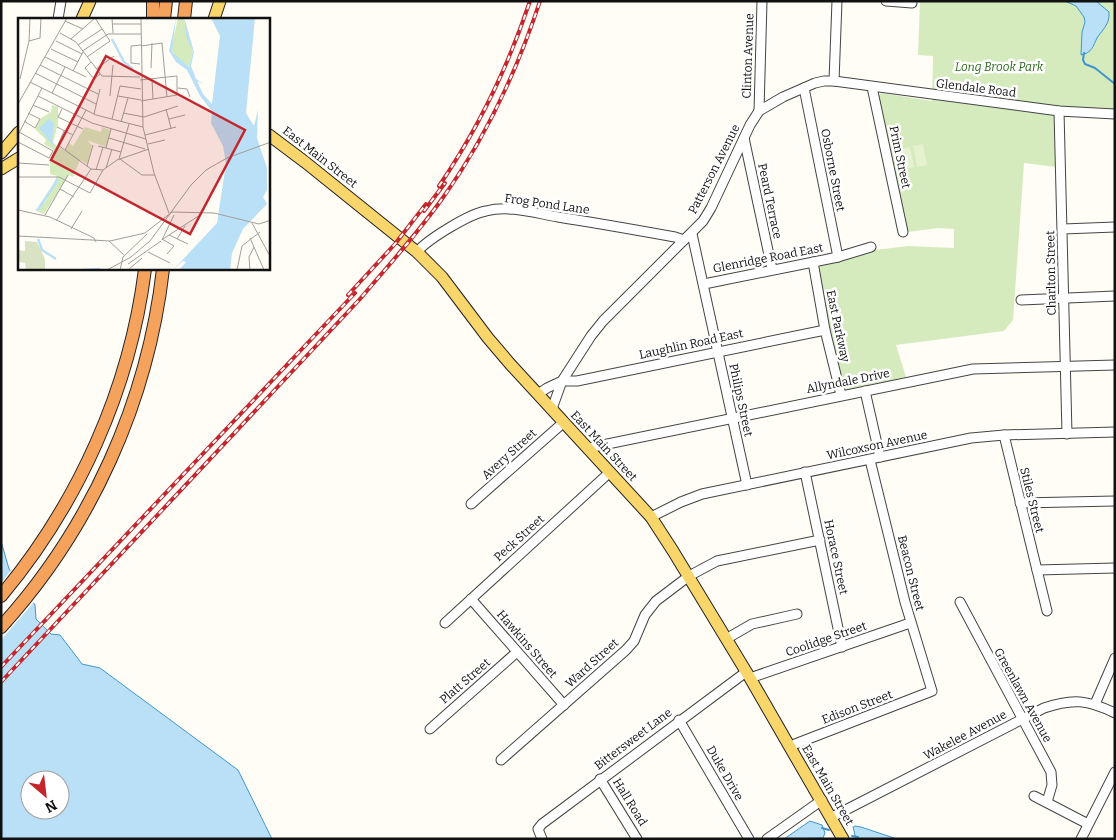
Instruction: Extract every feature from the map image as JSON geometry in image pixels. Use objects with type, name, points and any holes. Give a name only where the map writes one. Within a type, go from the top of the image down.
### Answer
[{"type":"highway","points":[[153,1],[153,18]]},
{"type":"highway","points":[[164,18],[166,1]]},
{"type":"highway","points":[[184,18],[186,1]]},
{"type":"highway","points":[[1,596],[41,544],[63,510],[82,473],[110,408],[136,323],[145,270]]},
{"type":"highway","points":[[1,627],[23,602],[54,560],[95,493],[111,459],[128,418],[143,373],[154,327],[163,270]]},
{"type":"main road","points":[[82,18],[90,1]]},
{"type":"main road","points":[[214,18],[220,1]]},
{"type":"main road","points":[[1,153],[18,133]]},
{"type":"main road","name":"East Main Street","points":[[270,136],[306,162],[417,252],[442,277],[497,350],[650,518],[689,576],[832,817],[843,839]]},
{"type":"main road","points":[[1,169],[18,159]]},
{"type":"street","points":[[58,18],[61,1]]},
{"type":"street","name":"Clinton Avenue","points":[[759,111],[762,1]]},
{"type":"street","points":[[759,111],[772,102],[821,81],[834,82],[837,1]]},
{"type":"street","points":[[886,1],[912,3]]},
{"type":"street","name":"Glendale Road","points":[[834,82],[1059,111],[1115,114]]},
{"type":"street","name":"Prim Street","points":[[872,87],[903,232]]},
{"type":"street","name":"Osborne Street","points":[[804,88],[838,257]]},
{"type":"street","name":"Patterson Avenue","points":[[554,412],[555,400],[562,381],[603,320],[688,237],[707,215],[759,111]]},
{"type":"street","name":"Charlton Street","points":[[1059,111],[1067,434]]},
{"type":"street","name":"Peard Terrace","points":[[744,138],[772,269]]},
{"type":"street","name":"Frog Pond Lane","points":[[417,252],[428,242],[473,215],[487,210],[498,209],[528,212],[675,237],[688,237]]},
{"type":"street","points":[[1063,229],[1115,227]]},
{"type":"street","name":"Philips Street","points":[[688,237],[704,284],[747,485]]},
{"type":"street","name":"Glenridge Road East","points":[[704,284],[838,257],[871,246]]},
{"type":"street","name":"East Parkway","points":[[813,262],[825,330],[841,396]]},
{"type":"street","points":[[1021,300],[1115,296]]},
{"type":"street","name":"Laughlin Road East","points":[[562,381],[577,381],[825,330]]},
{"type":"street","name":"Allyndale Drive","points":[[588,448],[979,368],[1115,365]]},
{"type":"street","name":"Patterson Avenue","points":[[538,394],[562,381]]},
{"type":"street","points":[[865,390],[880,457]]},
{"type":"street","name":"Avery Street","points":[[471,504],[564,422]]},
{"type":"street","name":"Wilcoxson Avenue","points":[[650,518],[696,496],[971,438],[1004,435],[1115,432]]},
{"type":"street","name":"Stiles Street","points":[[1004,435],[1047,611]]},
{"type":"street","name":"Beacon Street","points":[[870,460],[910,623],[932,691]]},
{"type":"street","name":"Peck Street","points":[[444,623],[610,472]]},
{"type":"street","name":"Horace Street","points":[[805,472],[842,647]]},
{"type":"street","points":[[1020,503],[1115,501]]},
{"type":"street","name":"Ward Street","points":[[501,760],[626,650],[634,641],[651,606],[689,576],[717,561],[820,540]]},
{"type":"street","points":[[1037,570],[1115,568]]},
{"type":"street","name":"Hawkins Street","points":[[471,599],[564,705]]},
{"type":"street","name":"Greenlawn Avenue","points":[[960,602],[1052,776],[1052,785],[1047,802]]},
{"type":"street","points":[[726,639],[752,624],[797,614]]},
{"type":"street","name":"Coolidge Street","points":[[748,675],[842,647],[910,623]]},
{"type":"street","name":"Platt Street","points":[[430,729],[517,652]]},
{"type":"street","points":[[1095,704],[1115,658]]},
{"type":"street","name":"Bittersweet Lane","points":[[542,839],[538,830],[542,824],[679,720],[748,675]]},
{"type":"street","name":"Edison Street","points":[[790,746],[932,691]]},
{"type":"street","name":"Wakelee Avenue","points":[[832,817],[1044,708],[1065,702],[1077,701],[1095,704],[1115,713]]},
{"type":"street","name":"Duke Drive","points":[[679,720],[749,839]]},
{"type":"street","points":[[1081,839],[1115,772]]},
{"type":"street","name":"Hall Road","points":[[600,779],[637,839]]},
{"type":"street","points":[[1034,796],[1088,824]]},
{"type":"street","points":[[767,839],[822,800]]},
{"type":"green space","name":"Long Brook Park","points":[[920,1],[1115,1],[1115,111],[1052,106],[1055,122],[1056,167],[1024,163],[1013,320],[1004,331],[896,345],[906,377],[846,390],[842,389],[818,267],[842,260],[842,254],[908,246],[954,248],[954,229],[938,228],[908,232],[878,97],[881,93],[932,101],[933,56],[918,55]]},
{"type":"green space","points":[[923,144],[927,165],[917,167],[913,146]]},
{"type":"green space","points":[[910,147],[914,167],[905,169],[900,149]]},
{"type":"water","points":[[1065,1],[1096,1],[1109,12],[1106,26],[1088,53],[1081,55],[1084,17],[1076,6]]},
{"type":"water","points":[[1,541],[9,569],[35,605],[36,619],[51,634],[60,635],[82,664],[100,668],[238,770],[272,839],[1,839]]},
{"type":"water","points":[[810,821],[822,825],[825,833],[823,838],[784,839]]},
{"type":"water","points":[[853,827],[897,839],[856,839]]},
{"type":"pier","points":[[12,569],[35,601],[1,640],[1,583]]},
{"type":"waterway","points":[[1084,53],[1083,60],[1085,64],[1095,68],[1115,84]]},
{"type":"waterway","points":[[822,828],[829,830]]},
{"type":"waterway","points":[[852,836],[858,837]]},
{"type":"railway","points":[[439,186],[467,142],[491,97],[512,50],[530,1]]},
{"type":"railway","points":[[1,682],[360,299],[423,225],[458,176],[486,128],[510,79],[540,1]]},
{"type":"railway","points":[[424,211],[445,183]]},
{"type":"railway","points":[[348,295],[395,244],[426,204]]},
{"type":"railway","points":[[1,667],[355,293]]}]
